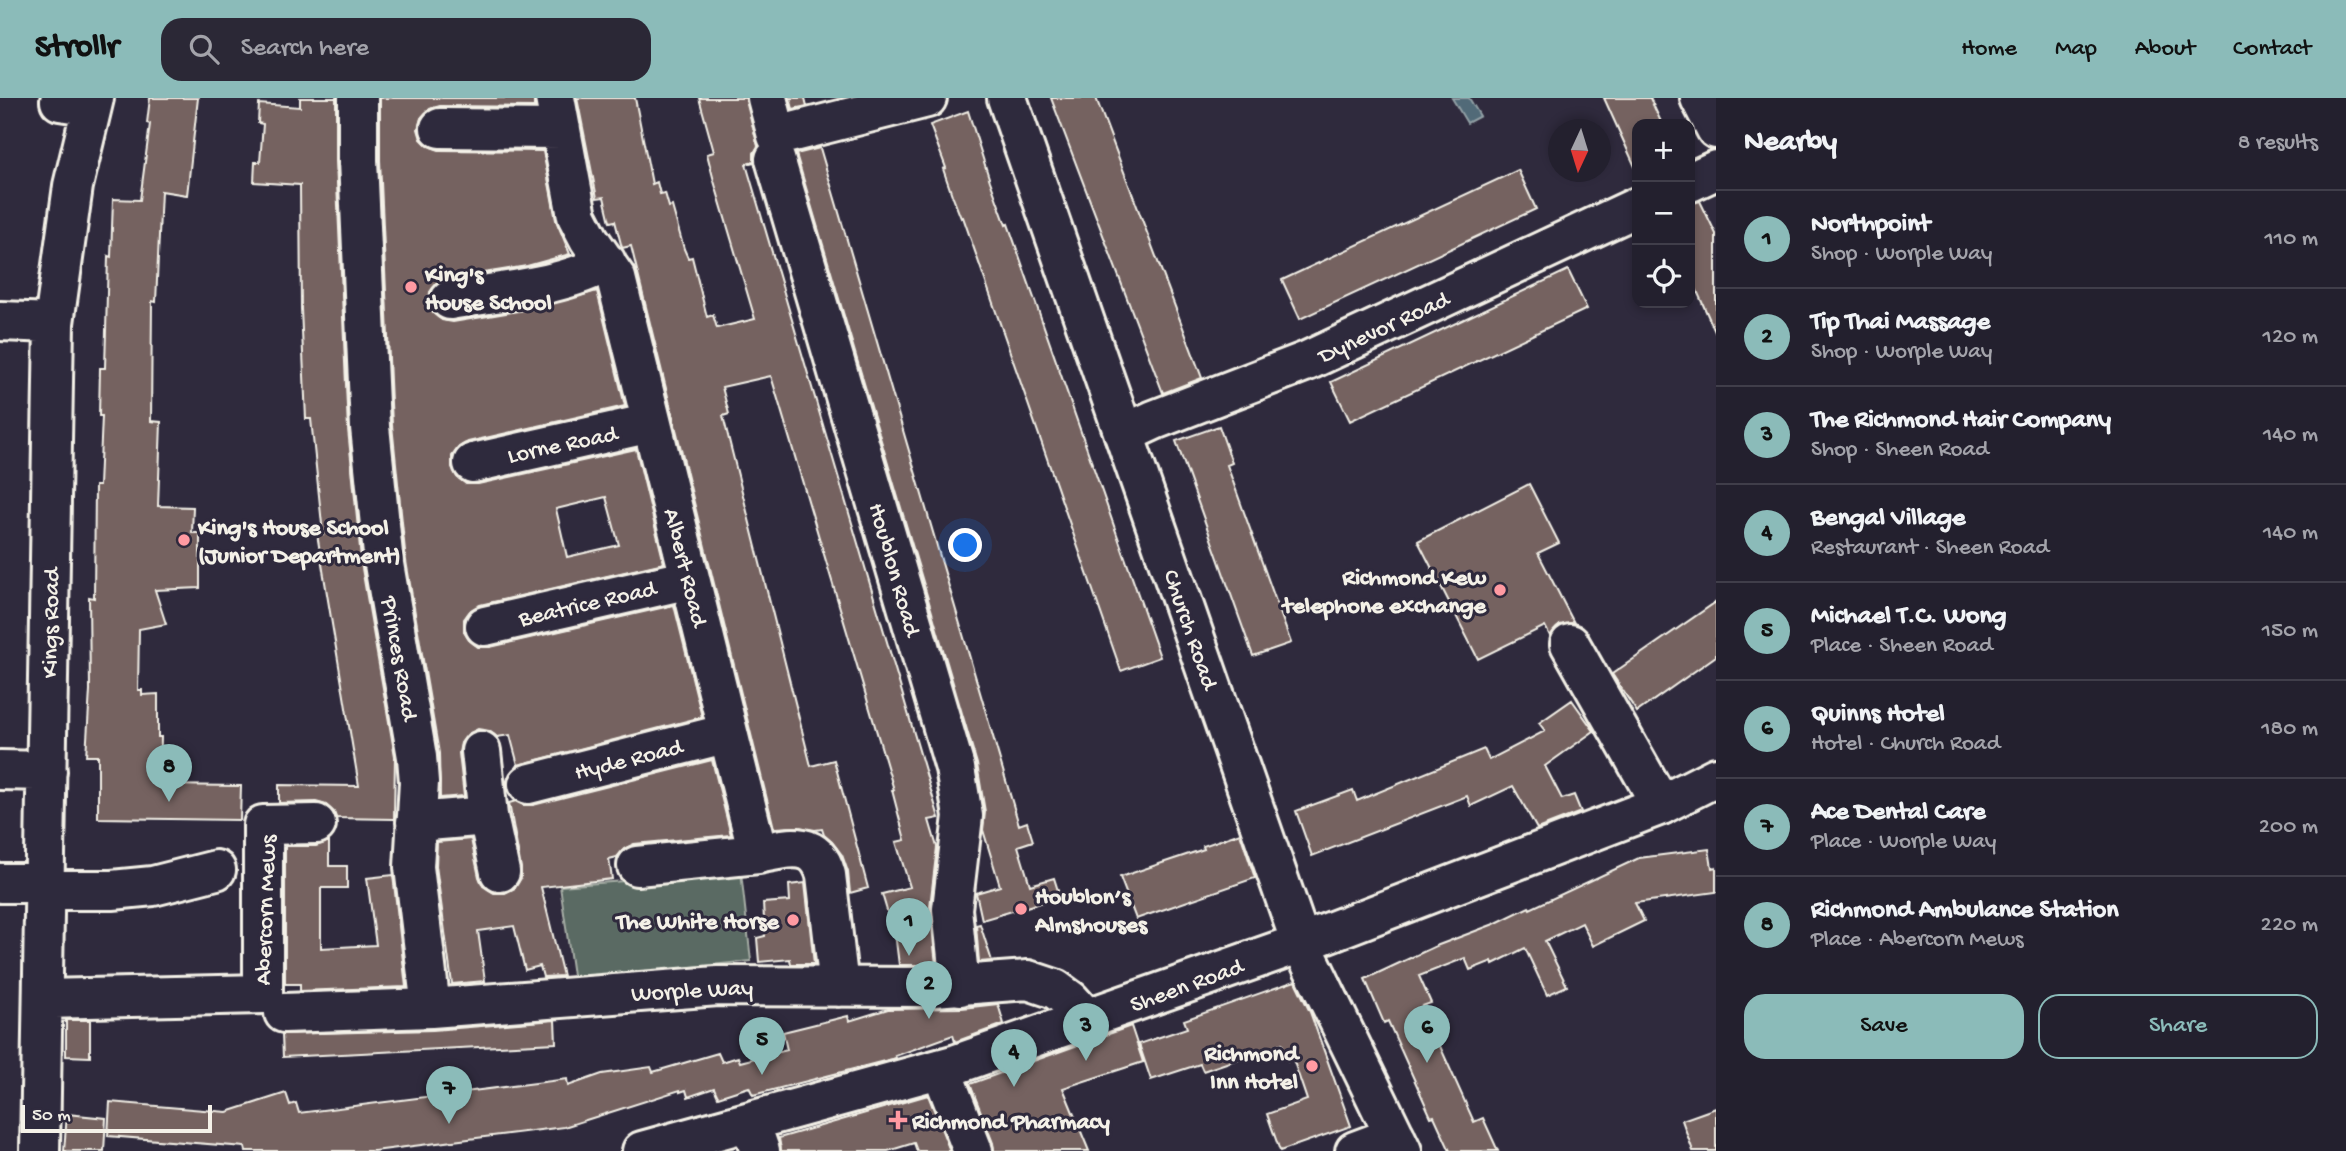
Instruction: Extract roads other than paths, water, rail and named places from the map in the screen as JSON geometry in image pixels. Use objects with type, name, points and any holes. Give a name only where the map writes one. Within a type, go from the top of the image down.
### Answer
[{"type":"street","name":"Princes Road","points":[[358,98],[358,160],[370,427],[384,564],[417,757],[419,782],[414,867],[431,1008]]},
{"type":"street","points":[[767,98],[777,136],[927,98]]},
{"type":"street","name":"Church Road","points":[[1007,98],[1301,943],[1398,1144]]},
{"type":"street","points":[[1700,98],[1716,129]]},
{"type":"street","name":"Kings Road","points":[[40,1151],[54,323],[82,102]]},
{"type":"street","points":[[440,128],[558,113]]},
{"type":"street","name":"Albert Road","points":[[558,113],[578,216],[589,239],[616,278],[758,854]]},
{"type":"street","name":"Houblon Road","points":[[775,159],[955,768],[962,816],[952,909],[960,986]]},
{"type":"street","points":[[1695,180],[1716,170]]},
{"type":"street","name":"Dynevor Road","points":[[1124,434],[1307,361],[1632,209]]},
{"type":"street","points":[[450,300],[570,278],[606,262]]},
{"type":"street","points":[[0,321],[54,323]]},
{"type":"street","name":"Lorne Road","points":[[473,463],[651,424]]},
{"type":"street","name":"Beatrice Road","points":[[485,626],[690,579]]},
{"type":"street","points":[[1570,645],[1661,805]]},
{"type":"street","name":"Hyde Road","points":[[528,783],[728,733]]},
{"type":"street","points":[[481,751],[488,816],[500,872]]},
{"type":"street","points":[[0,770],[47,771]]},
{"type":"street","name":"Sheen Road","points":[[642,1151],[755,1137],[1301,943],[1661,805],[1716,777]]},
{"type":"street","points":[[416,822],[488,816]]},
{"type":"street","name":"Abercorn Mews","points":[[44,999],[263,994],[263,825],[316,824]]},
{"type":"street","points":[[637,866],[758,854],[794,847],[810,852],[819,858],[826,875],[839,987]]},
{"type":"street","points":[[0,883],[112,890],[153,886],[216,870]]},
{"type":"street","name":"Worple Way","points":[[284,1013],[431,1008],[718,986],[960,986],[1028,980],[1055,989],[1070,1000],[1087,1019]]},
{"type":"street","points":[[941,1069],[973,1151]]},
{"type":"street","points":[[1355,1151],[1398,1144]]},
{"type":"water","points":[[1452,98],[1469,98],[1480,116],[1467,123]]},
{"type":"place","name":"King's House School","points":[[411,287]]},
{"type":"place","name":"King's House School (Junior Department)","points":[[184,540]]},
{"type":"place","name":"Richmond Kew telephone exchange","points":[[1500,590]]},
{"type":"place","name":"Richmond Ambulance Station","points":[[169,802]]},
{"type":"place","name":"Houblon’s Almshouses","points":[[1021,909]]},
{"type":"place","name":"The White Horse","points":[[793,920]]},
{"type":"place","name":"Northpoint","points":[[909,956]]},
{"type":"place","name":"Tip Thai Massage","points":[[929,1019]]},
{"type":"place","name":"The Richmond Hair Company","points":[[1086,1061]]},
{"type":"place","name":"Quinns Hotel","points":[[1427,1063]]},
{"type":"place","name":"Richmond Inn Hotel","points":[[1312,1066]]},
{"type":"place","name":"Michael T.C. Wong","points":[[762,1075]]},
{"type":"place","name":"Bengal Village","points":[[1014,1087]]},
{"type":"place","name":"Richmond Pharmacy","points":[[898,1120]]},
{"type":"place","name":"Ace Dental Care","points":[[449,1124]]}]
